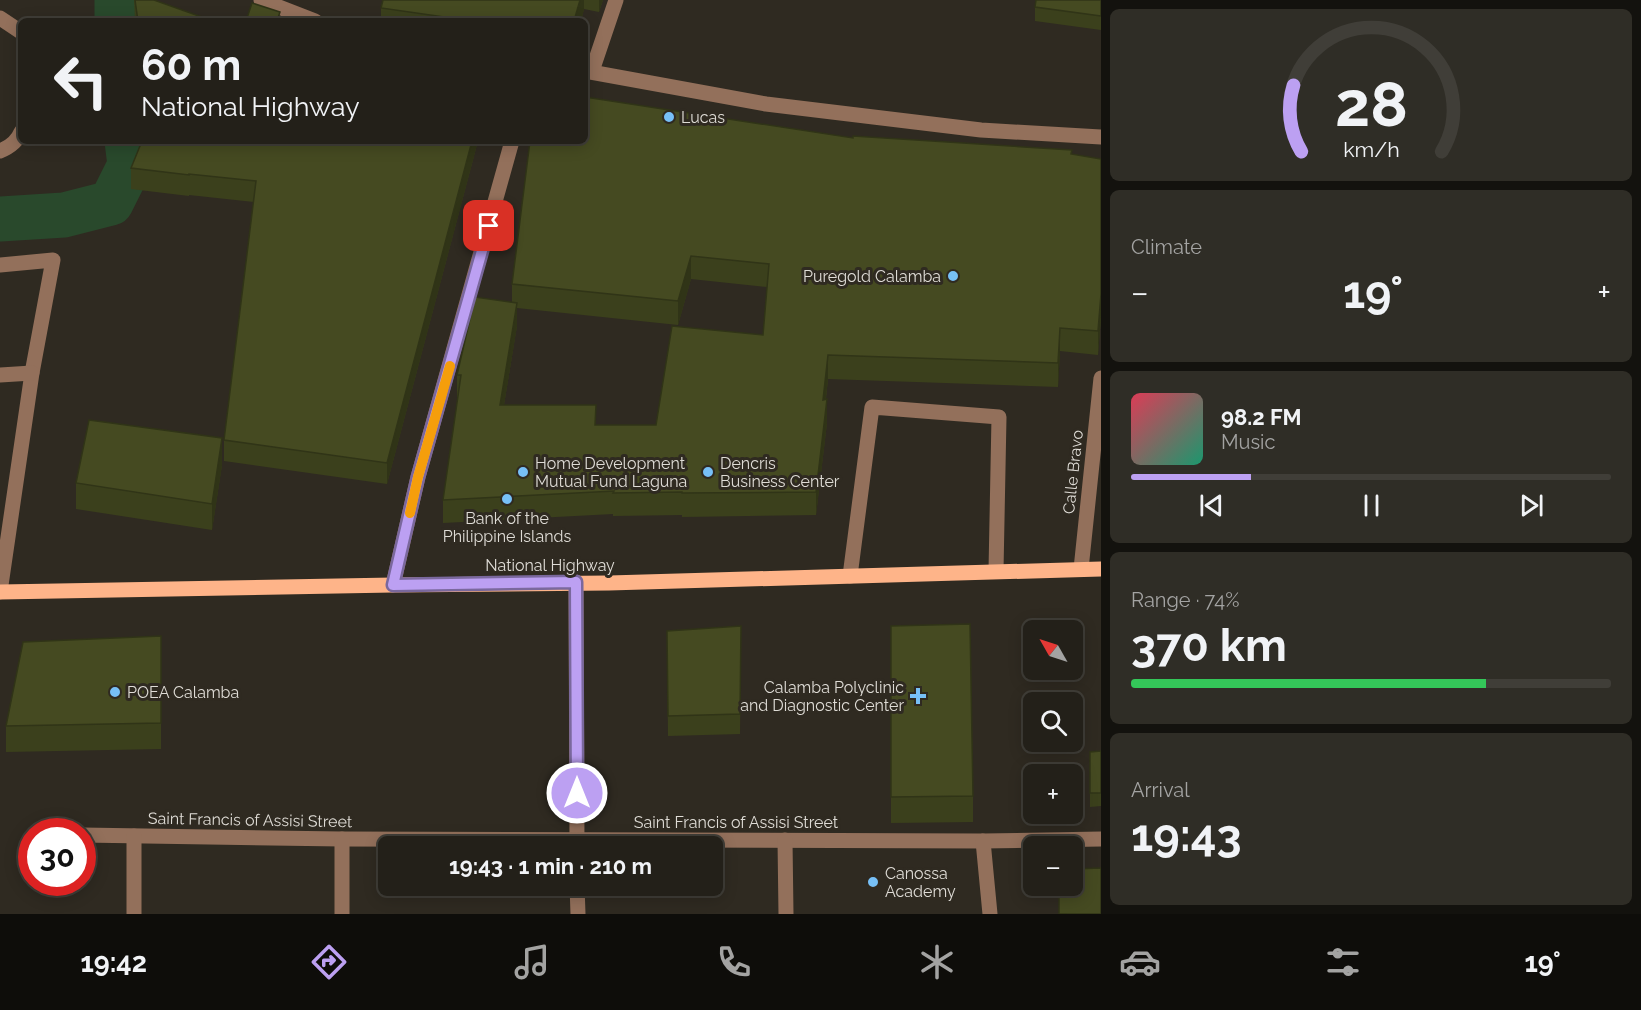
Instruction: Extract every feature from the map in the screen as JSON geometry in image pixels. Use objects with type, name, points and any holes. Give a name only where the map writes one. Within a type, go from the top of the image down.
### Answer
[{"type":"main road","name":"National Highway","points":[[0,592],[609,583],[1101,569]]},
{"type":"street","points":[[261,0],[307,18]]},
{"type":"street","points":[[616,0],[588,71],[766,104],[981,130],[1101,137]]},
{"type":"street","points":[[0,18],[18,30]]},
{"type":"street","points":[[0,151],[9,147],[18,138]]},
{"type":"street","points":[[393,585],[418,477],[511,144]]},
{"type":"street","points":[[0,265],[53,260],[32,373],[0,592]]},
{"type":"street","points":[[0,375],[32,373]]},
{"type":"street","name":"Calle Bravo","points":[[1081,569],[1101,378]]},
{"type":"street","points":[[850,576],[872,407],[999,417],[996,571]]},
{"type":"street","points":[[576,582],[577,836]]},
{"type":"street","name":"Saint Francis of Assisi Street","points":[[96,835],[378,840]]},
{"type":"street","points":[[134,836],[134,914]]},
{"type":"street","points":[[342,839],[342,914]]},
{"type":"street","name":"Saint Francis of Assisi Street","points":[[723,841],[1101,839]]},
{"type":"street","points":[[786,840],[786,914]]},
{"type":"street","points":[[983,841],[990,914]]},
{"type":"street","points":[[578,896],[578,914]]},
{"type":"building","points":[[135,0],[154,0],[205,18],[138,18]]},
{"type":"building","points":[[383,0],[580,0],[575,18],[451,18],[381,8]]},
{"type":"building","points":[[1036,0],[1101,0],[1101,16],[1035,7]]},
{"type":"building","points":[[252,3],[280,12],[278,18],[247,18]]},
{"type":"building","points":[[588,97],[853,138],[853,136],[1072,150],[1071,154],[1101,159],[1101,294],[1098,331],[1060,328],[1058,363],[828,355],[823,400],[827,399],[816,492],[613,493],[614,491],[443,500],[461,375],[457,375],[475,297],[517,303],[500,405],[596,405],[595,425],[656,425],[672,326],[763,335],[769,264],[691,256],[678,301],[512,284],[530,144],[588,144]]},
{"type":"building","points":[[141,144],[471,144],[387,463],[224,440],[256,181],[131,168]]},
{"type":"building","points":[[89,420],[222,438],[212,504],[76,483]]},
{"type":"building","points":[[970,624],[973,796],[891,797],[891,626]]},
{"type":"building","points":[[741,626],[740,714],[668,716],[667,631]]},
{"type":"building","points":[[161,636],[161,723],[6,726],[23,642]]},
{"type":"building","points":[[1101,751],[1101,793],[1090,793],[1090,752]]},
{"type":"building","points":[[1101,868],[1101,914],[1059,914],[1059,896],[1083,896],[1083,869]]},
{"type":"waterway","points":[[117,0],[117,18]]},
{"type":"waterway","points":[[0,219],[64,215],[111,203],[130,165],[127,144]]},
{"type":"slow traffic","points":[[410,513],[450,366]]},
{"type":"place","name":"Lucas","points":[[669,117]]},
{"type":"place","name":"Puregold Calamba","points":[[953,276]]},
{"type":"place","name":"Home Development Mutual Fund Laguna","points":[[523,472]]},
{"type":"place","name":"Dencris Business Center","points":[[708,472]]},
{"type":"place","name":"Bank of the Philippine Islands","points":[[507,499]]},
{"type":"place","name":"POEA Calamba","points":[[115,692]]},
{"type":"place","name":"Calamba Polyclinic and Diagnostic Center","points":[[918,696]]},
{"type":"place","name":"Canossa Academy","points":[[873,882]]},
{"type":"route","points":[[489,226],[418,477],[393,585],[576,582],[577,793]]}]
